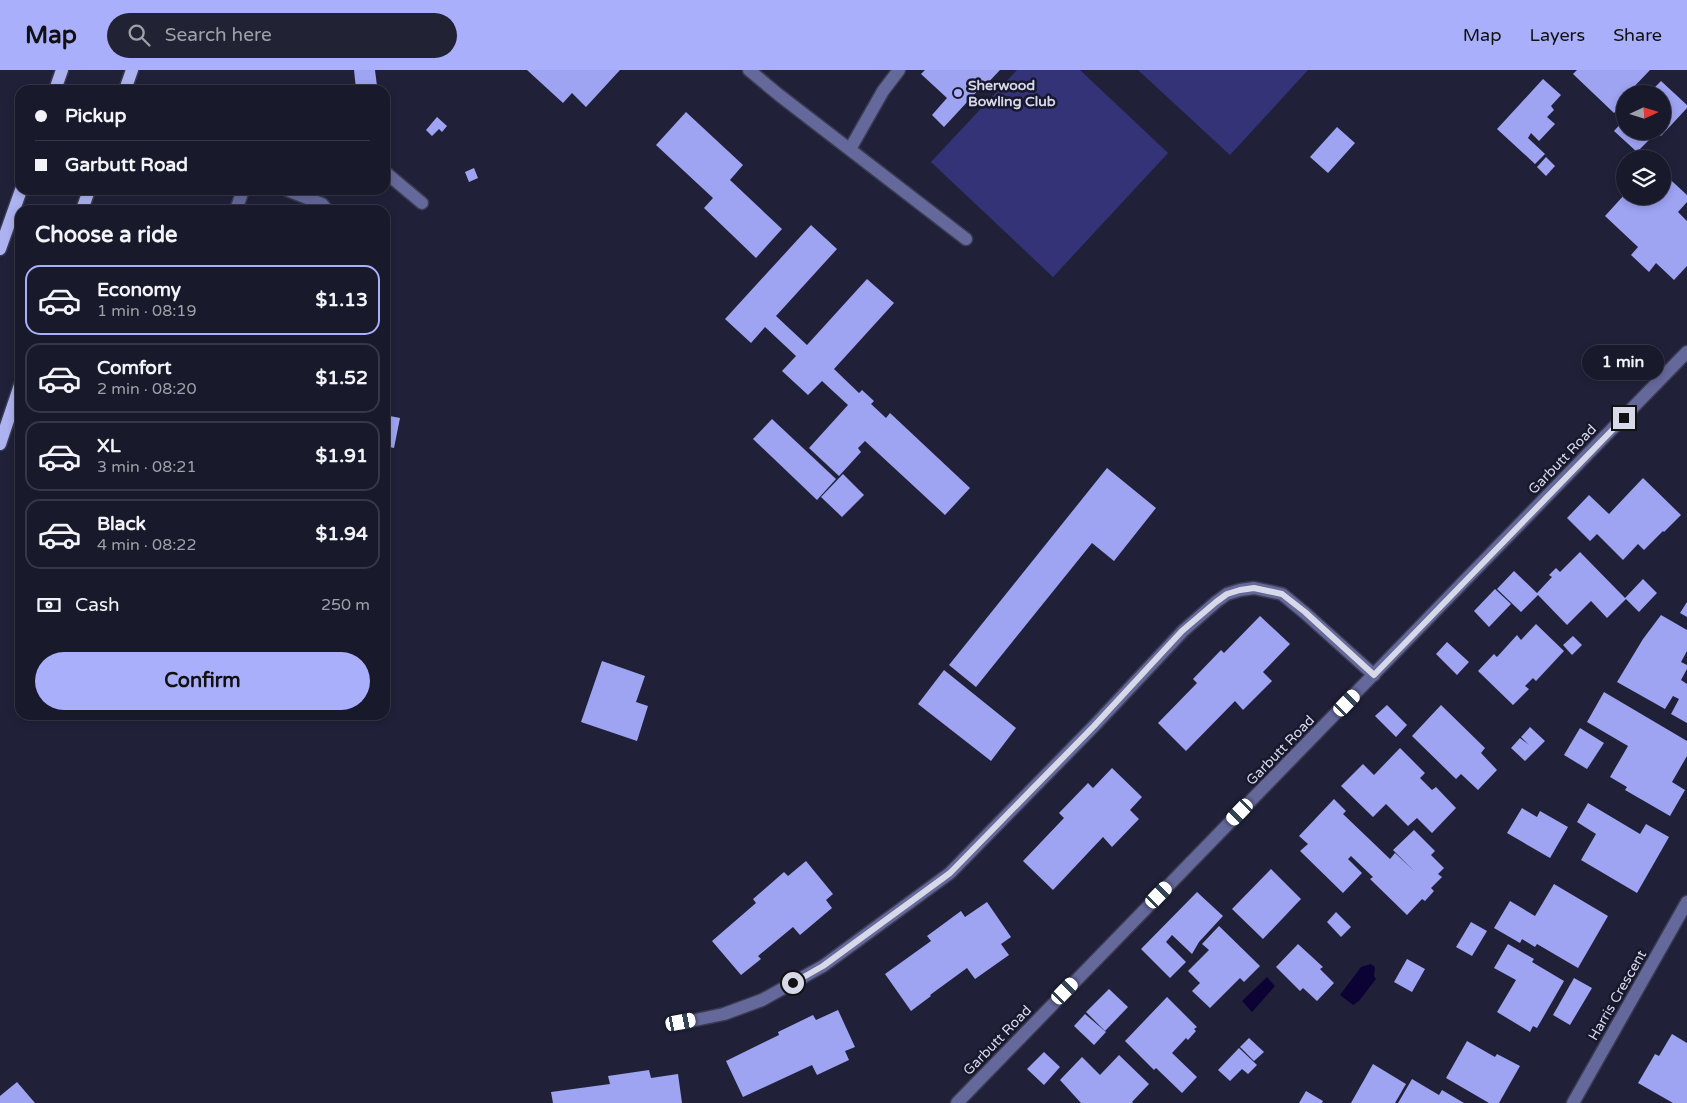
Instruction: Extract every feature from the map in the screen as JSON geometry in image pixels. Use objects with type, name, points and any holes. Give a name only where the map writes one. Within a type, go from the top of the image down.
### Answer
[{"type":"main road","points":[[57,85],[62,70]]},
{"type":"main road","points":[[0,250],[15,207]]},
{"type":"main road","points":[[0,444],[15,400]]},
{"type":"street","points":[[749,70],[966,239]]},
{"type":"street","points":[[850,149],[883,91],[899,70]]},
{"type":"street","points":[[390,176],[422,203]]},
{"type":"street","points":[[300,195],[323,205]]},
{"type":"street","name":"Garbutt Road","points":[[956,1103],[1687,352]]},
{"type":"street","points":[[681,1022],[724,1014],[762,1000],[823,966],[950,873],[1094,726],[1182,631],[1227,594],[1254,588],[1282,594],[1305,612],[1374,675]]},
{"type":"street","name":"Harris Crescent","points":[[1573,1103],[1687,902]]},
{"type":"shaded area","points":[[1017,70],[1080,70],[1168,153],[1053,277],[931,162]]},
{"type":"shaded area","points":[[1138,70],[1308,70],[1230,155]]},
{"type":"shaded area","points":[[1371,964],[1375,967],[1374,976],[1376,979],[1359,1001],[1353,1005],[1340,995],[1361,967]]},
{"type":"shaded area","points":[[1267,977],[1275,986],[1252,1012],[1242,1001]]},
{"type":"building","points":[[354,70],[375,70],[377,85],[356,85]]},
{"type":"building","points":[[527,70],[620,70],[586,107],[572,93],[563,103]]},
{"type":"building","name":"Sherwood Bowling Club","points":[[925,70],[1000,70],[983,88],[982,86],[944,127],[932,115],[947,98],[921,74]]},
{"type":"building","points":[[1577,70],[1650,70],[1636,85],[1616,85],[1616,111],[1614,113],[1573,74]]},
{"type":"building","points":[[1543,79],[1561,95],[1551,106],[1554,110],[1547,117],[1555,124],[1539,141],[1531,133],[1528,138],[1545,154],[1535,164],[1497,129]]},
{"type":"building","points":[[1661,81],[1665,85],[1657,85]]},
{"type":"building","points":[[1671,90],[1687,105],[1687,108],[1671,125]]},
{"type":"building","points":[[686,112],[743,165],[730,180],[782,229],[756,258],[704,208],[713,198],[656,145]]},
{"type":"building","points":[[437,117],[447,126],[442,132],[439,129],[432,136],[426,130]]},
{"type":"building","points":[[1337,127],[1355,143],[1328,173],[1310,157]]},
{"type":"building","points":[[1624,140],[1649,140],[1639,150],[1635,150]]},
{"type":"building","points":[[1546,157],[1555,166],[1546,176],[1537,167]]},
{"type":"building","points":[[474,168],[478,178],[469,182],[465,172]]},
{"type":"building","points":[[1671,180],[1687,195],[1687,202],[1678,212],[1687,221],[1687,266],[1674,280],[1656,263],[1649,272],[1631,255],[1638,247],[1605,216],[1616,204],[1671,205]]},
{"type":"building","points":[[811,225],[837,249],[776,316],[807,345],[867,279],[894,303],[834,369],[859,393],[862,390],[874,401],[871,404],[886,418],[890,413],[970,488],[945,515],[865,441],[858,448],[861,452],[839,476],[809,448],[848,405],[822,381],[808,395],[782,371],[796,356],[765,327],[751,343],[725,319]]},
{"type":"building","points":[[390,416],[400,418],[394,448],[390,447]]},
{"type":"building","points":[[772,419],[836,479],[817,500],[753,439]]},
{"type":"building","points":[[1107,468],[1156,508],[1114,561],[1092,543],[976,687],[949,665]]},
{"type":"building","points":[[843,474],[864,495],[842,517],[821,497]]},
{"type":"building","points":[[1643,478],[1681,515],[1644,550],[1638,544],[1623,560],[1597,534],[1590,541],[1567,518],[1589,495],[1609,514]]},
{"type":"building","points":[[1580,552],[1625,598],[1643,579],[1657,593],[1639,612],[1626,599],[1607,618],[1591,601],[1567,625],[1538,595],[1521,612],[1497,589],[1514,571],[1537,593],[1552,577],[1549,575],[1556,568],[1560,572]]},
{"type":"building","points":[[1495,589],[1511,604],[1489,627],[1474,611]]},
{"type":"building","points":[[1687,602],[1687,617],[1680,613]]},
{"type":"building","points":[[1661,615],[1687,630],[1687,651],[1681,662],[1687,665],[1687,669],[1681,680],[1687,684],[1687,723],[1671,714],[1679,699],[1673,696],[1665,709],[1617,682],[1643,639]]},
{"type":"building","points":[[1260,616],[1290,644],[1263,672],[1272,681],[1243,710],[1235,701],[1186,751],[1158,723],[1197,683],[1193,679],[1221,650],[1224,653]]},
{"type":"building","points":[[1536,624],[1564,651],[1536,681],[1533,678],[1525,686],[1529,689],[1513,705],[1478,671],[1494,654],[1497,657],[1517,635],[1521,640]]},
{"type":"building","points":[[1573,636],[1582,645],[1572,655],[1563,645]]},
{"type":"building","points":[[1447,642],[1469,662],[1457,675],[1436,654]]},
{"type":"building","points":[[602,661],[645,676],[636,702],[648,706],[637,741],[581,722]]},
{"type":"building","points":[[944,670],[1016,728],[991,761],[918,704]]},
{"type":"building","points":[[1604,692],[1687,741],[1687,756],[1672,782],[1685,790],[1670,816],[1625,790],[1627,787],[1610,777],[1628,746],[1587,722]]},
{"type":"building","points":[[1387,705],[1407,725],[1396,737],[1375,716]]},
{"type":"building","points":[[1441,705],[1485,748],[1481,753],[1497,770],[1478,790],[1461,774],[1456,779],[1412,736]]},
{"type":"building","points":[[1530,727],[1545,741],[1525,761],[1511,748],[1520,738],[1529,745],[1521,737]]},
{"type":"building","points":[[1580,728],[1604,743],[1587,769],[1564,755]]},
{"type":"building","points":[[1400,748],[1425,773],[1420,778],[1432,790],[1436,787],[1456,808],[1432,833],[1417,818],[1408,826],[1386,804],[1373,817],[1341,786],[1363,764],[1374,775]]},
{"type":"building","points":[[1112,768],[1142,797],[1130,810],[1139,819],[1112,847],[1103,837],[1053,890],[1023,861],[1064,818],[1059,813],[1088,783],[1093,788]]},
{"type":"building","points":[[1334,799],[1346,811],[1343,814],[1390,859],[1395,853],[1414,871],[1393,850],[1414,830],[1435,851],[1431,855],[1444,868],[1438,874],[1442,877],[1431,888],[1434,891],[1425,901],[1422,899],[1407,915],[1370,879],[1373,877],[1351,856],[1348,859],[1362,873],[1343,893],[1300,851],[1308,844],[1299,836]]},
{"type":"building","points":[[1588,803],[1640,834],[1646,824],[1669,837],[1637,893],[1581,860],[1596,834],[1577,822]]},
{"type":"building","points":[[1522,808],[1537,817],[1540,811],[1568,827],[1550,858],[1507,833]]},
{"type":"building","points":[[806,861],[833,894],[826,900],[832,908],[800,935],[793,927],[758,956],[761,959],[741,975],[712,941],[756,903],[753,899],[784,872],[788,876]]},
{"type":"building","points":[[1271,869],[1301,899],[1263,939],[1232,909]]},
{"type":"building","points":[[1554,884],[1608,916],[1578,968],[1537,944],[1535,947],[1522,939],[1520,943],[1494,928],[1510,901],[1535,916]]},
{"type":"building","points":[[1197,892],[1223,916],[1199,942],[1192,954],[1172,935],[1166,942],[1186,962],[1170,978],[1141,949]]},
{"type":"building","points":[[987,902],[1011,937],[1001,944],[1009,955],[975,979],[967,968],[911,1011],[885,974],[931,941],[927,936],[961,911],[965,917]]},
{"type":"building","points":[[1336,912],[1351,927],[1341,937],[1327,922]]},
{"type":"building","points":[[1471,922],[1487,931],[1472,956],[1456,947]]},
{"type":"building","points":[[1219,926],[1260,966],[1244,982],[1240,978],[1210,1008],[1192,991],[1200,983],[1188,971],[1209,950],[1202,944]]},
{"type":"building","points":[[1298,944],[1323,967],[1320,969],[1334,983],[1317,1001],[1303,988],[1300,991],[1276,967]]},
{"type":"building","points":[[1508,944],[1534,959],[1532,962],[1564,981],[1537,1028],[1533,1026],[1530,1032],[1497,1012],[1516,980],[1494,968]]},
{"type":"building","points":[[1407,959],[1425,969],[1412,992],[1394,982]]},
{"type":"building","points":[[1574,978],[1592,988],[1570,1025],[1553,1015]]},
{"type":"building","points":[[1109,989],[1128,1007],[1105,1031],[1086,1012]]},
{"type":"building","points":[[1167,997],[1197,1027],[1188,1040],[1186,1038],[1172,1053],[1197,1077],[1182,1093],[1156,1068],[1154,1070],[1125,1041]]},
{"type":"building","points":[[838,1010],[855,1047],[845,1051],[849,1060],[817,1075],[812,1065],[743,1097],[726,1061],[779,1035],[778,1032],[813,1015],[816,1020]]},
{"type":"building","points":[[1085,1014],[1106,1032],[1094,1045],[1074,1026]]},
{"type":"building","points":[[1672,1034],[1687,1043],[1687,1103],[1673,1103],[1638,1083],[1655,1054],[1659,1056]]},
{"type":"building","points":[[1249,1038],[1264,1052],[1254,1061],[1240,1047]]},
{"type":"building","points":[[1467,1041],[1495,1057],[1497,1054],[1520,1066],[1499,1103],[1489,1103],[1446,1078]]},
{"type":"building","points":[[1239,1048],[1257,1065],[1248,1074],[1242,1069],[1230,1081],[1218,1070]]},
{"type":"building","points":[[1044,1052],[1060,1067],[1044,1085],[1027,1069]]},
{"type":"building","points":[[1119,1055],[1149,1084],[1133,1103],[1081,1103],[1060,1080],[1082,1057],[1100,1075]]},
{"type":"building","points":[[1373,1064],[1406,1084],[1395,1103],[1351,1103]]},
{"type":"building","points":[[649,1070],[651,1078],[678,1074],[682,1103],[553,1103],[551,1092],[610,1084],[608,1076]]},
{"type":"building","points":[[1412,1079],[1439,1095],[1442,1090],[1464,1103],[1398,1103]]},
{"type":"building","points":[[17,1082],[35,1103],[0,1103],[0,1096]]},
{"type":"building","points":[[1306,1091],[1323,1101],[1322,1103],[1299,1103]]},
{"type":"place","name":"Sherwood Bowling Club","points":[[958,93]]},
{"type":"route","points":[[793,983],[823,966],[950,873],[1094,726],[1182,631],[1227,594],[1254,588],[1282,594],[1305,612],[1374,675],[1624,418]]}]
